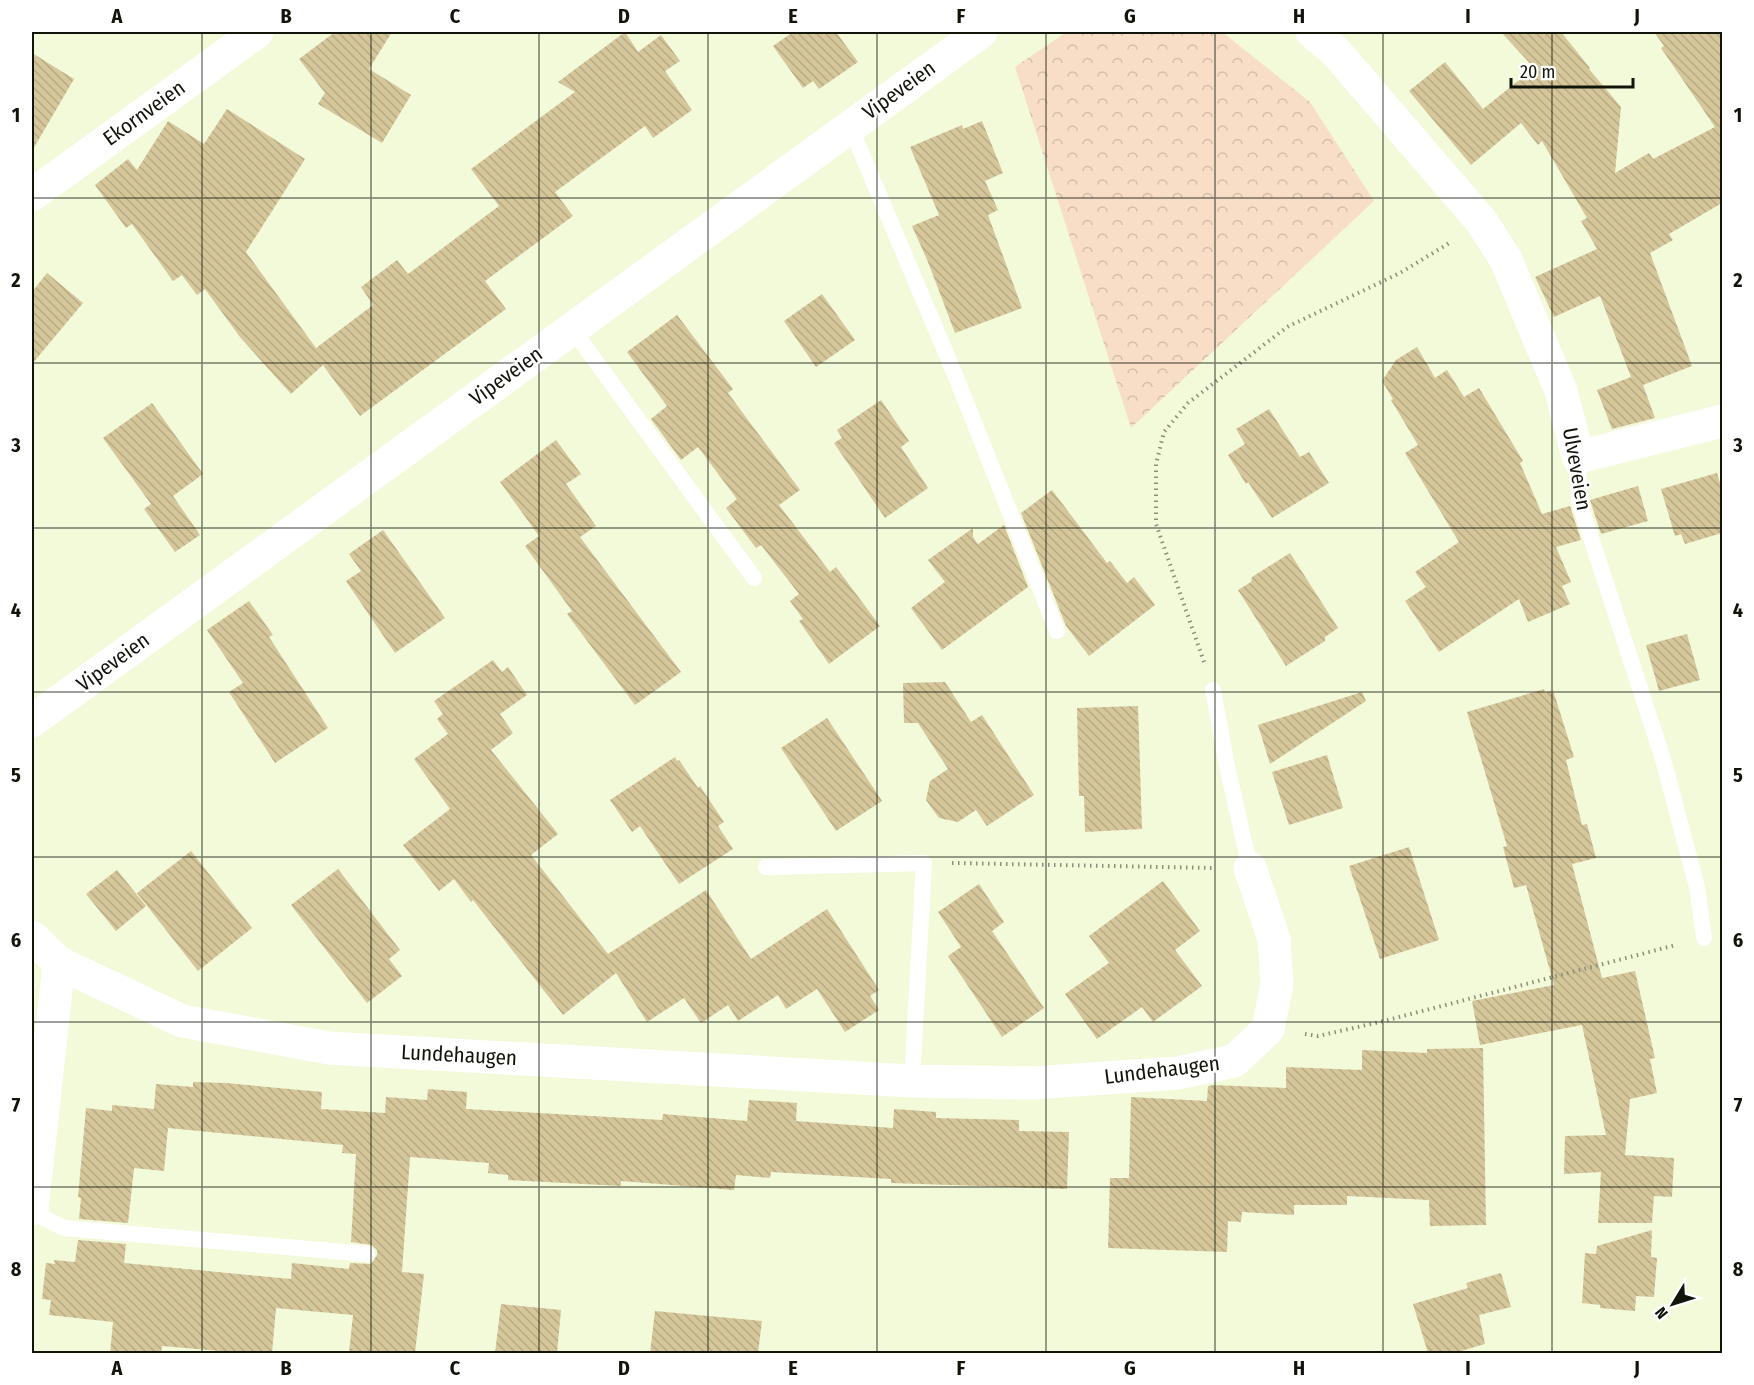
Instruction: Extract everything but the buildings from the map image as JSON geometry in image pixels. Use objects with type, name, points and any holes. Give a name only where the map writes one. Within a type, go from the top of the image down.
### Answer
[{"type":"street","name":"Ekornveien","points":[[32,195],[257,32]]},
{"type":"street","name":"Vipeveien","points":[[32,721],[981,32]]},
{"type":"street","name":"Ulveveien","points":[[1312,32],[1335,51],[1482,222],[1506,260],[1561,391],[1578,457]]},
{"type":"street","points":[[1578,457],[1722,421]]},
{"type":"street","points":[[1250,868],[1274,939],[1277,984],[1268,1029]]},
{"type":"street","name":"Lundehaugen","points":[[32,937],[58,963],[183,1021],[329,1048],[912,1080],[1032,1083],[1178,1072],[1234,1061],[1268,1029]]},
{"type":"street","points":[[32,1210],[58,963]]},
{"type":"lane","points":[[850,126],[951,366],[1057,631]]},
{"type":"lane","points":[[572,329],[754,578]]},
{"type":"lane","name":"Ulveveien","points":[[1578,457],[1580,501],[1663,759],[1697,887],[1704,938]]},
{"type":"lane","points":[[1213,690],[1250,868]]},
{"type":"lane","points":[[766,867],[924,863],[912,1080]]},
{"type":"lane","points":[[32,1210],[64,1228],[367,1254]]},
{"type":"path","points":[[1213,690],[1156,524],[1156,464],[1164,432],[1188,403],[1287,327],[1400,273],[1482,222]]},
{"type":"path","points":[[924,863],[1250,868]]},
{"type":"path","points":[[1268,1029],[1318,1036],[1704,938]]},
{"type":"green space","points":[[1067,32],[1222,32],[1310,102],[1374,201],[1131,428],[1015,67]]}]
